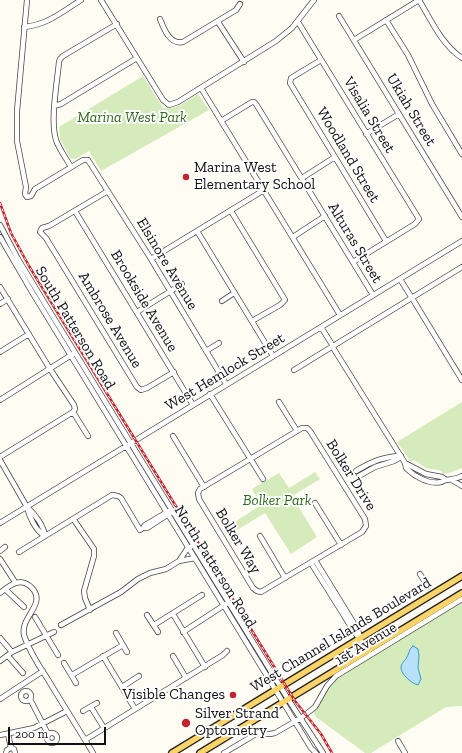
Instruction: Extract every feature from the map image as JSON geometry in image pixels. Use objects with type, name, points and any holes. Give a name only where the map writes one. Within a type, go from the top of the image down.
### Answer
[{"type":"main road","name":"West Channel Islands Boulevard","points":[[172,753],[462,576]]},
{"type":"main road","name":"West Channel Islands Boulevard","points":[[200,753],[462,593]]},
{"type":"street","points":[[27,0],[17,97],[19,158],[26,187],[24,194],[27,196],[31,196],[35,189],[71,167],[55,138],[54,106],[60,59],[116,24]]},
{"type":"street","points":[[24,27],[45,23],[82,0]]},
{"type":"street","points":[[101,0],[163,100],[169,105],[175,104],[276,41],[298,22],[314,0]]},
{"type":"street","points":[[354,40],[419,0],[448,46],[462,58]]},
{"type":"street","points":[[160,19],[171,39],[179,43],[218,22],[236,10],[240,4]]},
{"type":"street","name":"Ukiah Street","points":[[339,16],[462,216]]},
{"type":"street","points":[[386,20],[408,55],[432,104],[462,154]]},
{"type":"street","points":[[218,22],[244,62]]},
{"type":"street","name":"Visalia Street","points":[[298,22],[419,218],[419,220],[386,241]]},
{"type":"street","points":[[54,106],[67,100],[137,58]]},
{"type":"street","name":"Woodland Street","points":[[321,60],[291,78],[291,85],[386,241]]},
{"type":"street","points":[[201,88],[340,315]]},
{"type":"street","name":"Alturas Street","points":[[221,121],[254,102],[258,106],[373,295]]},
{"type":"street","points":[[366,134],[400,114]]},
{"type":"street","points":[[302,178],[335,157]]},
{"type":"street","name":"Elsinore Avenue","points":[[71,167],[86,159],[91,163],[226,384]]},
{"type":"street","points":[[151,259],[264,190]]},
{"type":"street","points":[[75,211],[108,191]]},
{"type":"street","name":"Ambrose Avenue","points":[[75,211],[49,226],[43,227],[40,230],[41,233],[46,238],[138,388],[141,390],[147,388],[174,372]]},
{"type":"street","name":"Brookside Avenue","points":[[75,211],[193,405]]},
{"type":"street","points":[[231,211],[285,300],[280,305],[252,321]]},
{"type":"street","points":[[293,237],[325,216]]},
{"type":"street","name":"South Patterson Road","points":[[0,225],[18,259],[131,443]]},
{"type":"street","points":[[197,231],[273,356]]},
{"type":"street","name":"South Patterson Road","points":[[0,237],[126,446]]},
{"type":"street","points":[[353,262],[386,241]]},
{"type":"street","name":"West Hemlock Street","points":[[0,523],[462,241]]},
{"type":"street","points":[[294,370],[331,345],[462,267]]},
{"type":"street","points":[[400,279],[462,380]]},
{"type":"street","points":[[137,312],[182,284]]},
{"type":"street","points":[[0,287],[50,369],[74,405],[75,409],[73,412],[0,459],[27,507],[32,511],[44,531],[45,536]]},
{"type":"street","points":[[222,301],[234,293]]},
{"type":"street","points":[[0,304],[8,299]]},
{"type":"street","points":[[321,327],[405,463],[426,474],[442,477],[446,480],[452,480],[462,476]]},
{"type":"street","points":[[0,352],[29,334]]},
{"type":"street","points":[[206,351],[218,343]]},
{"type":"street","points":[[0,400],[76,353]]},
{"type":"street","points":[[210,394],[263,480]]},
{"type":"street","points":[[172,436],[204,487],[297,431],[279,402]]},
{"type":"street","points":[[73,412],[88,436]]},
{"type":"street","name":"Bolker Drive","points":[[297,431],[303,428],[310,431],[365,519],[366,526],[364,530],[313,561]]},
{"type":"street","name":"North Patterson Road","points":[[131,443],[172,510],[191,546],[195,558],[227,604]]},
{"type":"street","name":"North Patterson Road","points":[[126,446],[168,513],[191,546],[286,700]]},
{"type":"street","points":[[356,471],[381,458],[401,456]]},
{"type":"street","points":[[359,476],[374,467],[394,461],[401,456]]},
{"type":"street","points":[[452,480],[462,486]]},
{"type":"street","name":"Bolker Way","points":[[204,487],[198,493],[199,499],[253,588],[257,591],[261,592],[313,561]]},
{"type":"street","points":[[19,552],[112,496],[118,496],[121,498],[142,529],[147,528],[172,510]]},
{"type":"street","points":[[315,503],[341,545]]},
{"type":"street","points":[[74,520],[94,550],[94,558],[84,591],[84,598],[90,610]]},
{"type":"street","points":[[260,536],[285,578]]},
{"type":"street","points":[[61,625],[121,592],[138,578],[166,569],[179,561],[191,546]]},
{"type":"street","points":[[0,551],[5,547]]},
{"type":"street","points":[[179,561],[195,558]]},
{"type":"street","points":[[0,559],[15,582]]},
{"type":"street","points":[[313,561],[359,633],[360,638],[368,651]]},
{"type":"street","points":[[420,574],[428,587]]},
{"type":"street","points":[[0,593],[15,582],[21,582],[29,585],[34,590],[36,598],[34,609],[24,626],[24,635],[38,664],[93,753]]},
{"type":"street","points":[[5,589],[24,607]]},
{"type":"street","points":[[154,625],[202,595]]},
{"type":"street","name":"1st Avenue","points":[[224,753],[256,734],[275,733],[295,722],[315,707],[327,686],[336,676],[462,599]]},
{"type":"street","points":[[183,632],[227,604]]},
{"type":"street","points":[[173,614],[204,667]]},
{"type":"street","points":[[147,615],[158,632]]},
{"type":"street","points":[[35,617],[58,655]]},
{"type":"street","points":[[0,661],[12,652],[29,646],[54,632]]},
{"type":"street","points":[[116,633],[127,652]]},
{"type":"street","points":[[0,638],[12,652]]},
{"type":"street","points":[[72,674],[123,645]]},
{"type":"street","points":[[85,740],[204,667],[227,651]]},
{"type":"street","points":[[8,656],[23,673]]},
{"type":"street","points":[[103,656],[135,709]]},
{"type":"street","points":[[172,656],[186,678]]},
{"type":"street","points":[[64,663],[76,682]]},
{"type":"street","points":[[0,699],[43,671]]},
{"type":"street","points":[[122,687],[140,676]]},
{"type":"street","points":[[30,699],[48,734]]},
{"type":"street","points":[[286,700],[301,718],[323,753]]},
{"type":"street","points":[[286,700],[295,722],[315,753]]},
{"type":"street","points":[[82,711],[97,703]]},
{"type":"street","points":[[91,707],[104,728]]},
{"type":"street","points":[[0,735],[28,730],[67,711]]},
{"type":"street","points":[[8,734],[11,748],[14,749],[16,753]]},
{"type":"street","points":[[398,741],[405,753]]},
{"type":"street","points":[[6,753],[7,750],[11,748]]},
{"type":"green space","name":"Marina West Park","points":[[143,76],[163,108],[173,108],[178,106],[198,94],[209,110],[101,171],[89,151],[75,159],[70,158],[60,139],[59,127]]},
{"type":"green space","points":[[462,402],[462,468],[442,474],[442,471],[426,468],[414,460],[411,462],[397,442]]},
{"type":"green space","name":"Bolker Park","points":[[315,472],[320,479],[292,496],[317,537],[291,554],[265,513],[237,530],[233,523],[261,505],[252,489],[279,473],[289,488]]},
{"type":"green space","points":[[462,601],[462,706],[446,707],[371,753],[365,753],[316,717],[313,711],[331,683],[339,676]]},
{"type":"water","points":[[413,646],[418,649],[419,656],[418,668],[421,679],[418,685],[407,678],[401,670],[402,663]]},
{"type":"railway","points":[[0,203],[11,233],[29,266],[295,701],[321,734],[332,753]]},
{"type":"place","name":"Marina West Elementary School","points":[[186,177]]},
{"type":"place","name":"Visible Changes","points":[[233,695]]},
{"type":"place","name":"Silver Strand Optometry","points":[[186,723]]}]
